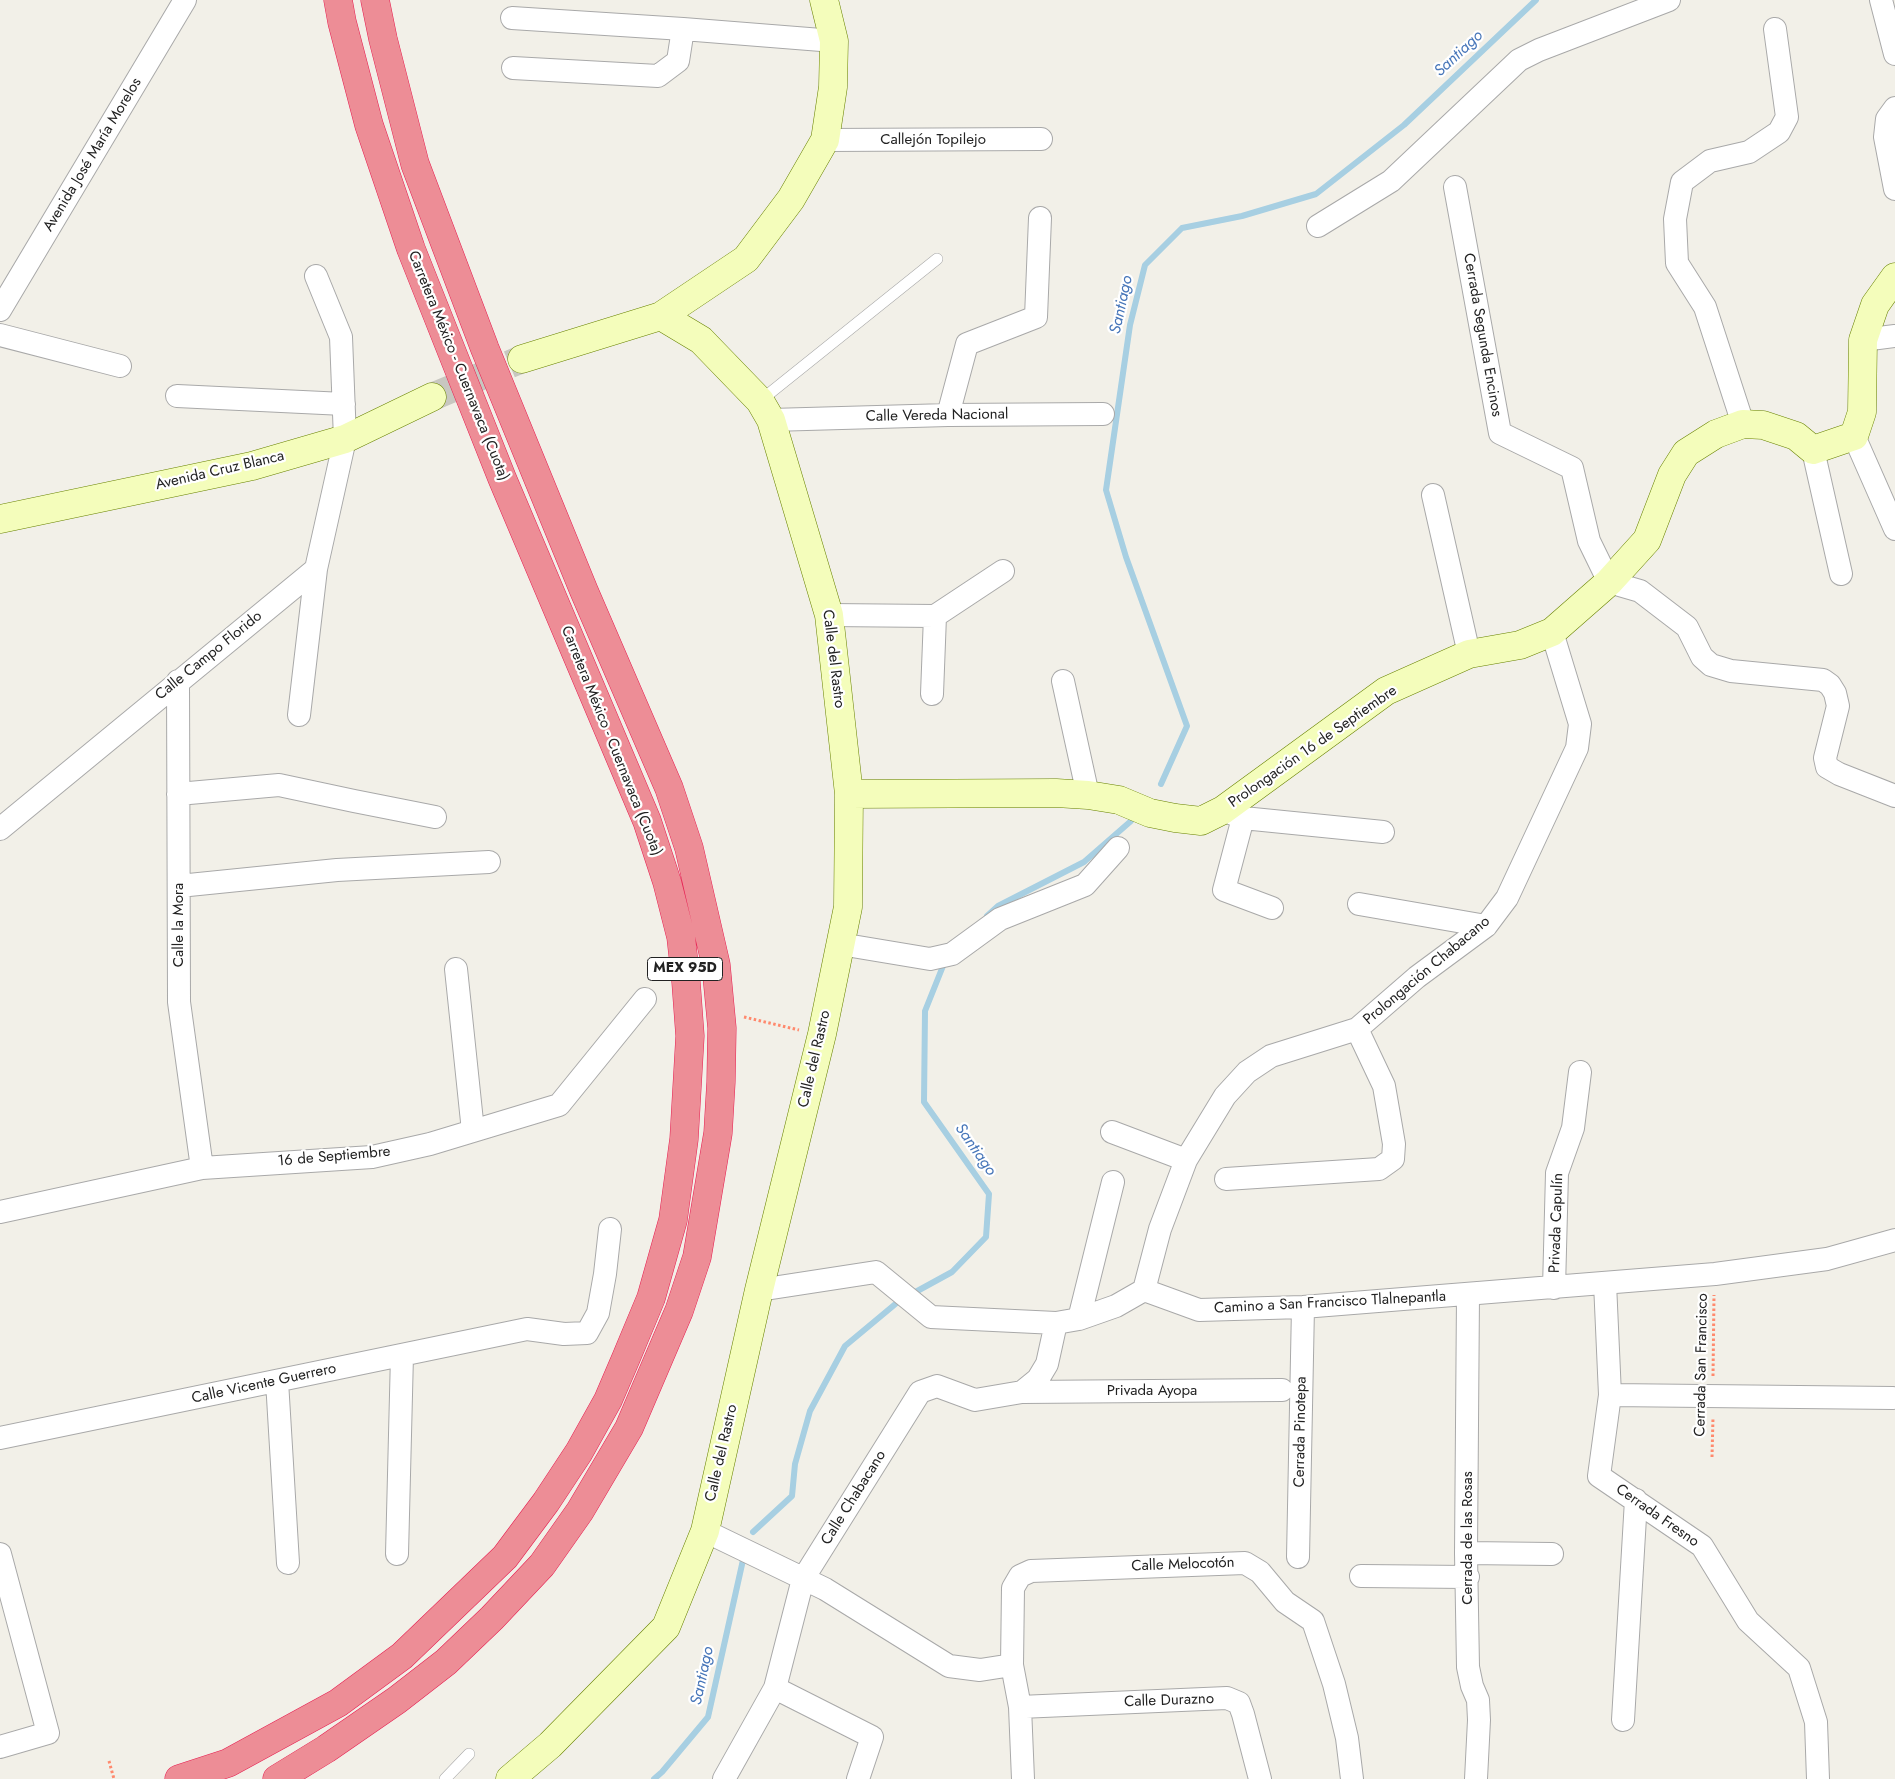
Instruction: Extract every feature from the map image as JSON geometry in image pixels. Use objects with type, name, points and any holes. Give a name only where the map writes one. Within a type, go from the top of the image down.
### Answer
[{"type":"highway","name":"Carretera México - Cuernavaca (Cuota)","points":[[179,1779],[228,1763],[338,1703],[402,1656],[505,1557],[546,1502],[579,1452],[608,1400],[626,1358],[651,1298],[673,1220],[684,1139],[690,1036],[681,938],[667,882],[647,821],[502,478],[411,249],[369,125],[338,0]]},
{"type":"highway","name":"Carretera México - Cuernavaca (Cuota)","points":[[277,1779],[390,1706],[446,1662],[492,1618],[542,1565],[580,1511],[629,1428],[679,1311],[697,1257],[718,1133],[721,1082],[722,1028],[716,965],[689,848],[669,788],[581,582],[485,349],[429,201],[416,164],[383,39],[375,0]]},
{"type":"main road","points":[[522,359],[661,316],[746,259],[791,199],[825,140],[833,87],[834,41],[824,0]]},
{"type":"main road","points":[[1813,450],[1854,436],[1862,412],[1863,340],[1875,305],[1895,277]]},
{"type":"main road","name":"Calle del Rastro","points":[[510,1779],[550,1745],[666,1627],[705,1531],[758,1290],[822,1034],[848,907],[849,794],[829,615],[766,410],[701,340],[661,316]]},
{"type":"main road","name":"Avenida Cruz Blanca","points":[[0,519],[252,466],[345,439],[432,397]]},
{"type":"main road","name":"Prolongación 16 de Septiembre","points":[[849,794],[1056,793],[1088,795],[1118,800],[1150,814],[1175,818],[1200,820],[1233,814],[1386,691],[1470,654],[1520,645],[1552,632],[1609,582],[1647,540],[1669,482],[1686,453],[1716,434],[1743,424],[1763,425],[1796,436],[1813,450]]},
{"type":"street","name":"Avenida José María Morelos","points":[[0,310],[185,0]]},
{"type":"street","points":[[1318,226],[1391,182],[1519,60],[1539,50],[1669,0]]},
{"type":"street","points":[[1881,0],[1895,54]]},
{"type":"street","points":[[512,18],[834,41]]},
{"type":"street","points":[[514,68],[658,76],[678,62],[683,29]]},
{"type":"street","points":[[1743,424],[1705,307],[1678,263],[1675,219],[1682,182],[1710,160],[1749,152],[1779,132],[1787,117],[1775,29]]},
{"type":"street","points":[[1895,108],[1887,119],[1886,137],[1895,189]]},
{"type":"street","name":"Callejón Topilejo","points":[[825,140],[1042,139]]},
{"type":"street","name":"Cerrada Segunda Encinos","points":[[1455,187],[1500,432],[1572,468],[1589,541],[1609,582]]},
{"type":"street","points":[[948,415],[967,344],[1036,318],[1040,218]]},
{"type":"street","points":[[299,715],[316,568],[345,439],[341,337],[316,276]]},
{"type":"street","points":[[0,335],[120,366]]},
{"type":"street","points":[[1863,340],[1895,336]]},
{"type":"street","points":[[177,396],[344,404]]},
{"type":"street","name":"Calle Vereda Nacional","points":[[766,410],[948,415],[1102,414]]},
{"type":"street","points":[[1854,436],[1895,529]]},
{"type":"street","points":[[1813,450],[1842,574]]},
{"type":"street","points":[[1433,496],[1470,654]]},
{"type":"street","name":"Calle Campo Florido","points":[[0,828],[316,568]]},
{"type":"street","points":[[829,615],[935,616],[1003,571]]},
{"type":"street","points":[[1609,582],[1640,591],[1687,627],[1702,656],[1711,665],[1732,671],[1823,680],[1830,685],[1835,692],[1838,706],[1825,758],[1827,767],[1839,774],[1895,796]]},
{"type":"street","points":[[932,694],[935,616]]},
{"type":"street","name":"Prolongación Chabacano","points":[[1144,1290],[1160,1229],[1186,1160],[1225,1096],[1247,1072],[1271,1056],[1357,1029],[1417,977],[1486,926],[1508,898],[1578,748],[1580,724],[1552,632]]},
{"type":"street","name":"Calle la Mora","points":[[178,681],[180,1002],[202,1168]]},
{"type":"street","points":[[1063,681],[1088,795]]},
{"type":"street","points":[[178,794],[279,785],[435,817]]},
{"type":"street","points":[[1272,908],[1224,890],[1233,814],[1383,832]]},
{"type":"street","points":[[840,944],[930,959],[952,954],[1000,919],[1085,885],[1118,848]]},
{"type":"street","points":[[179,886],[337,870],[489,862]]},
{"type":"street","points":[[1359,904],[1486,926]]},
{"type":"street","points":[[456,969],[473,1131]]},
{"type":"street","name":"16 de Septiembre","points":[[0,1212],[202,1168],[372,1157],[430,1144],[559,1105],[645,999]]},
{"type":"street","points":[[1226,1179],[1379,1169],[1393,1159],[1394,1144],[1384,1086],[1357,1029]]},
{"type":"street","name":"Privada Capulín","points":[[1554,1288],[1557,1173],[1573,1128],[1580,1072]]},
{"type":"street","points":[[1112,1132],[1186,1160]]},
{"type":"street","points":[[1078,1319],[1113,1182]]},
{"type":"street","name":"Calle Vicente Guerrero","points":[[0,1438],[527,1329],[564,1334],[587,1333],[598,1313],[610,1229]]},
{"type":"street","name":"Camino a San Francisco Tlalnepantla","points":[[1144,1290],[1199,1310],[1303,1307],[1715,1274],[1827,1259],[1895,1240]]},
{"type":"street","points":[[758,1290],[876,1272],[931,1317],[1056,1322],[1078,1319],[1116,1306],[1144,1290]]},
{"type":"street","name":"Cerrada Fresno","points":[[1605,1283],[1610,1395],[1600,1476],[1702,1546],[1748,1621],[1799,1668],[1816,1722],[1818,1779]]},
{"type":"street","name":"Cerrada de las Rosas","points":[[1468,1295],[1466,1553],[1468,1577],[1468,1667],[1472,1686],[1478,1700],[1480,1720],[1476,1779]]},
{"type":"street","name":"Cerrada Pinotepa","points":[[1298,1557],[1303,1307]]},
{"type":"street","points":[[1022,1392],[1038,1379],[1046,1364],[1056,1322]]},
{"type":"street","points":[[397,1554],[402,1355]]},
{"type":"street","points":[[277,1381],[288,1563]]},
{"type":"street","name":"Calle Chabacano","points":[[724,1779],[775,1688],[803,1579],[920,1392],[937,1386],[975,1400],[1022,1392]]},
{"type":"street","name":"Privada Ayopa","points":[[1022,1392],[1282,1390]]},
{"type":"street","points":[[1610,1395],[1892,1398]]},
{"type":"street","points":[[1623,1720],[1636,1500]]},
{"type":"street","points":[[705,1531],[825,1589],[949,1666],[980,1670],[1012,1666]]},
{"type":"street","points":[[1466,1553],[1552,1554]]},
{"type":"street","points":[[0,1554],[48,1733],[0,1747]]},
{"type":"street","name":"Calle Melocotón","points":[[1023,1779],[1020,1707],[1012,1666],[1013,1588],[1020,1576],[1032,1571],[1245,1563],[1260,1572],[1285,1602],[1313,1621],[1334,1684],[1348,1738],[1352,1779]]},
{"type":"street","points":[[1362,1576],[1468,1577]]},
{"type":"street","points":[[775,1688],[872,1737],[858,1779]]},
{"type":"street","name":"Calle Durazno","points":[[1020,1707],[1226,1698],[1239,1703],[1244,1714],[1260,1779]]},
{"type":"lane","points":[[766,410],[937,259]]},
{"type":"lane","points":[[445,1779],[469,1754]]},
{"type":"path","points":[[742,1017],[822,1034]]},
{"type":"path","name":"Cerrada San Francisco","points":[[1712,1457],[1715,1274]]},
{"type":"path","points":[[109,1761],[114,1779]]},
{"type":"waterway","name":"Santiago","points":[[1161,784],[1187,726],[1126,557],[1106,490],[1130,325],[1145,265],[1182,228],[1242,216],[1316,194],[1404,125],[1536,0]]},
{"type":"waterway","name":"Santiago","points":[[987,916],[998,906],[1084,862],[1131,821]]},
{"type":"waterway","name":"Santiago","points":[[753,1532],[792,1496],[795,1464],[810,1411],[845,1346],[899,1301],[952,1272],[986,1237],[989,1194],[924,1102],[925,1011],[945,961]]},
{"type":"waterway","name":"Santiago","points":[[654,1779],[708,1717],[743,1560]]},
{"type":"tunnel","points":[[432,397],[522,359]]}]
